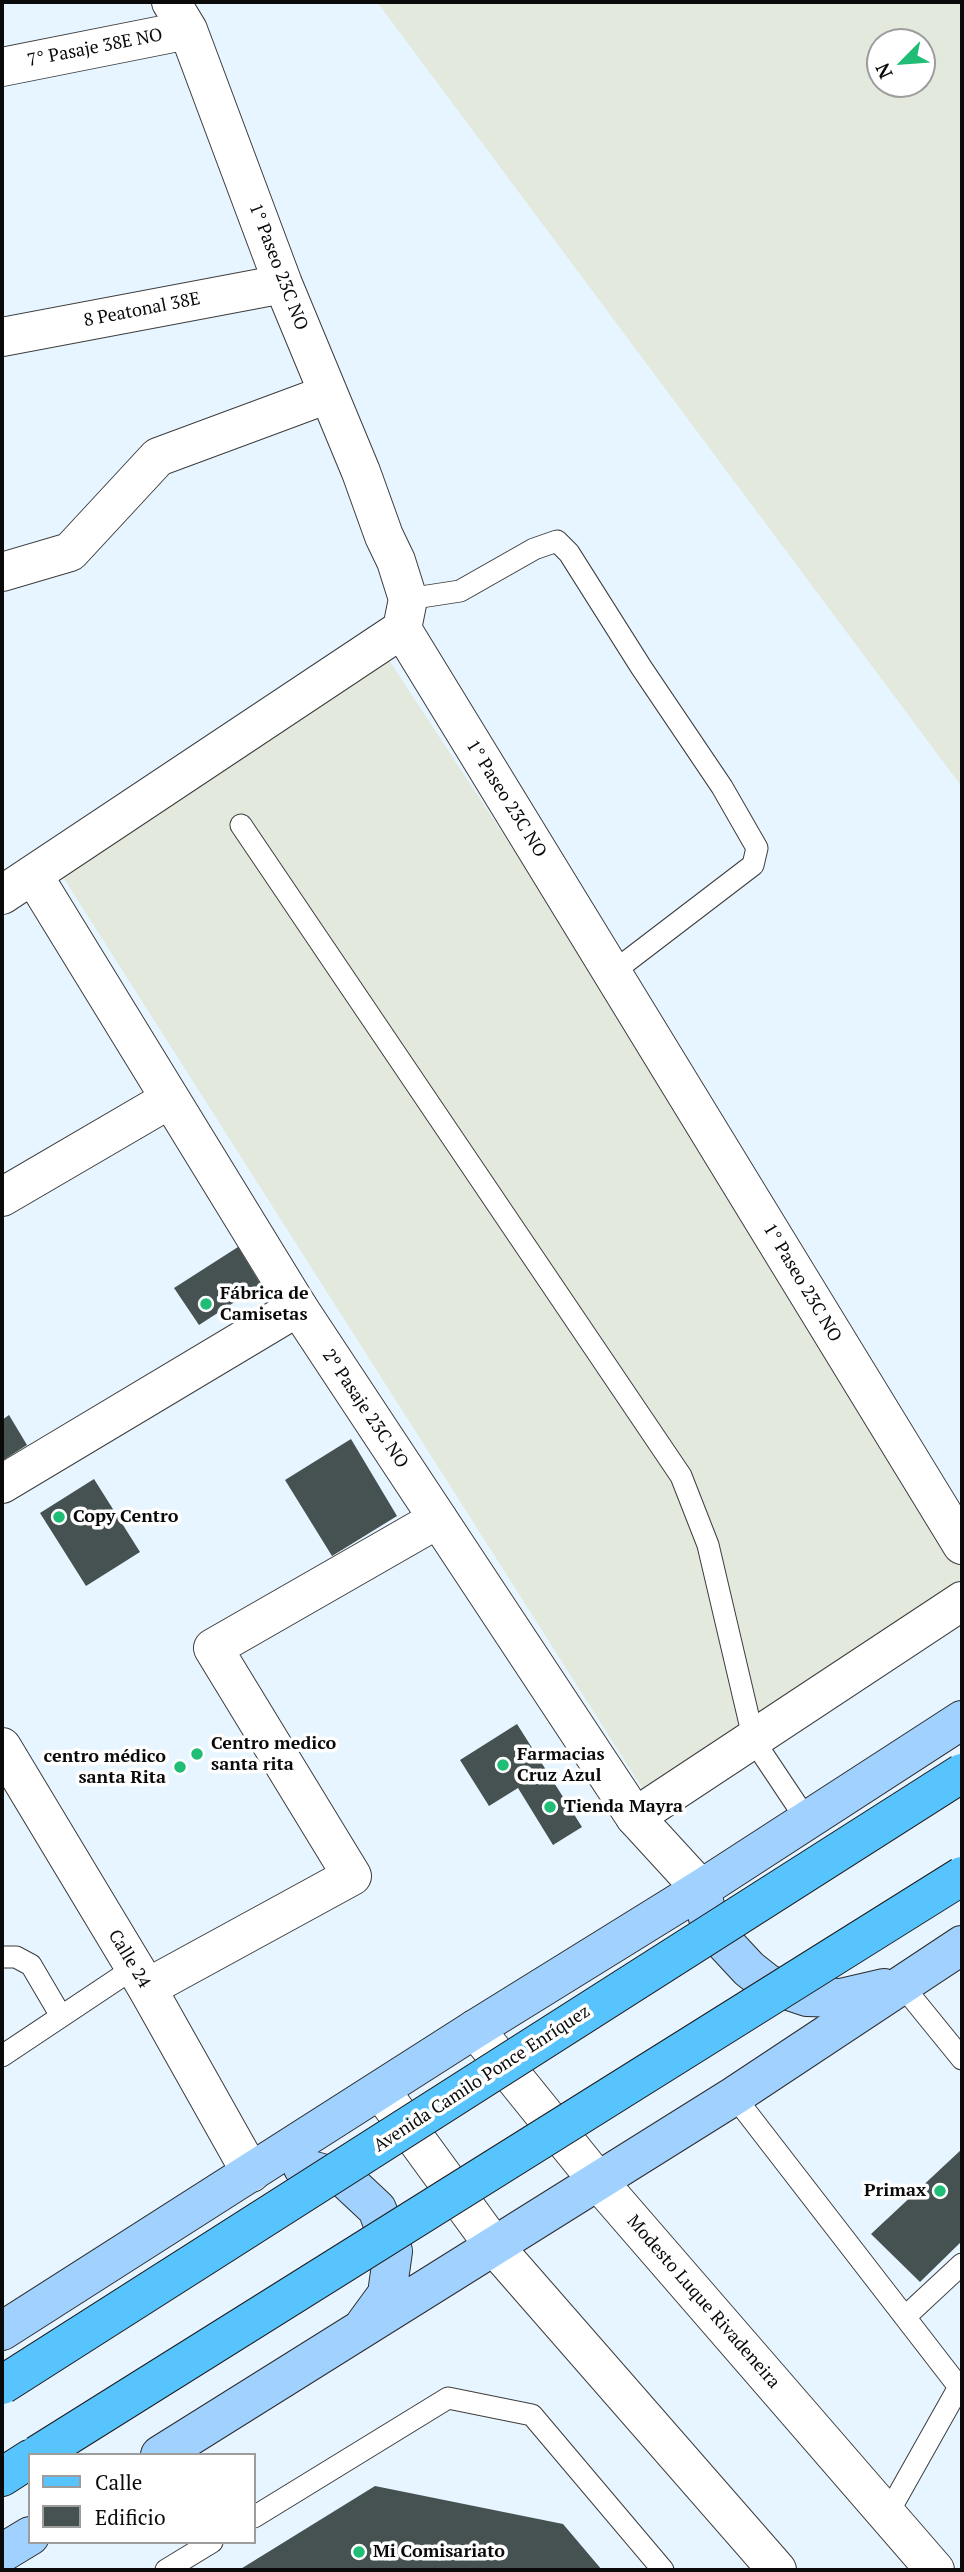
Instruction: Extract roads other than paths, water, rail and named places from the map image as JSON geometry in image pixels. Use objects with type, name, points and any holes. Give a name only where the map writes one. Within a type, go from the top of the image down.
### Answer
[{"type":"main road","points":[[2,2331],[475,2029],[701,1889],[962,1720]]},
{"type":"main road","name":"Avenida Camilo Ponce Enríquez","points":[[2,2385],[962,1773]]},
{"type":"main road","points":[[40,2453],[962,1876]]},
{"type":"main road","points":[[701,1889],[708,1918],[722,1940],[749,1969],[768,1984],[807,1997],[841,1998],[901,1984]]},
{"type":"main road","points":[[163,2453],[734,2096],[962,1945]]},
{"type":"main road","points":[[251,2174],[303,2168],[345,2179],[377,2209],[393,2251],[387,2294],[362,2329]]},
{"type":"main road","points":[[2,2477],[28,2460]]},
{"type":"main road","points":[[2,2553],[28,2537]]},
{"type":"street","name":"7° Pasaje 38E NO","points":[[2,67],[180,16]]},
{"type":"street","name":"1° Paseo 23C NO","points":[[180,16],[283,284],[396,561],[405,614],[613,972],[962,1545]]},
{"type":"street","name":"8 Peatonal 38E","points":[[2,337],[283,284]]},
{"type":"street","points":[[2,572],[69,552],[158,457],[328,394]]},
{"type":"street","points":[[17,885],[405,614]]},
{"type":"street","name":"2º Pasaje 23C NO","points":[[17,885],[170,1099],[298,1307],[635,1817],[701,1889]]},
{"type":"street","points":[[2,1197],[170,1099]]},
{"type":"street","points":[[2,1484],[298,1307]]},
{"type":"street","points":[[141,1978],[352,1876],[213,1648],[438,1519]]},
{"type":"street","points":[[635,1817],[754,1741],[962,1601]]},
{"type":"street","name":"Calle 24","points":[[2,1747],[141,1978],[251,2174]]},
{"type":"street","name":"Modesto Luque Rivadeneira","points":[[475,2029],[597,2180],[935,2570]]},
{"type":"street","points":[[381,2091],[494,2246],[777,2570]]},
{"type":"lane","points":[[405,614],[460,591],[534,549],[557,541],[569,552],[648,679],[722,787],[757,848],[753,864],[613,972]]},
{"type":"lane","points":[[242,825],[681,1476],[708,1545],[754,1741],[806,1819]]},
{"type":"lane","points":[[2,1958],[16,1957],[31,1965],[61,2015]]},
{"type":"lane","points":[[2,2056],[61,2015],[141,1978]]},
{"type":"lane","points":[[901,1984],[962,2059]]},
{"type":"lane","points":[[734,2096],[961,2387],[887,2515]]},
{"type":"lane","points":[[905,2317],[962,2263]]},
{"type":"lane","points":[[256,2516],[449,2398],[532,2415],[663,2570]]},
{"type":"lane","points":[[166,2570],[209,2544]]},
{"type":"place","name":"Fábrica de Camisetas","points":[[206,1304]]},
{"type":"place","name":"Copy Centro","points":[[59,1517]]},
{"type":"place","name":"Centro medico santa rita","points":[[197,1754]]},
{"type":"place","name":"Farmacias Cruz Azul","points":[[503,1765]]},
{"type":"place","name":"centro médico santa Rita","points":[[180,1767]]},
{"type":"place","name":"Tienda Mayra","points":[[550,1807]]},
{"type":"place","name":"Primax","points":[[940,2191]]},
{"type":"place","name":"Mi Comisariato","points":[[359,2552]]}]
